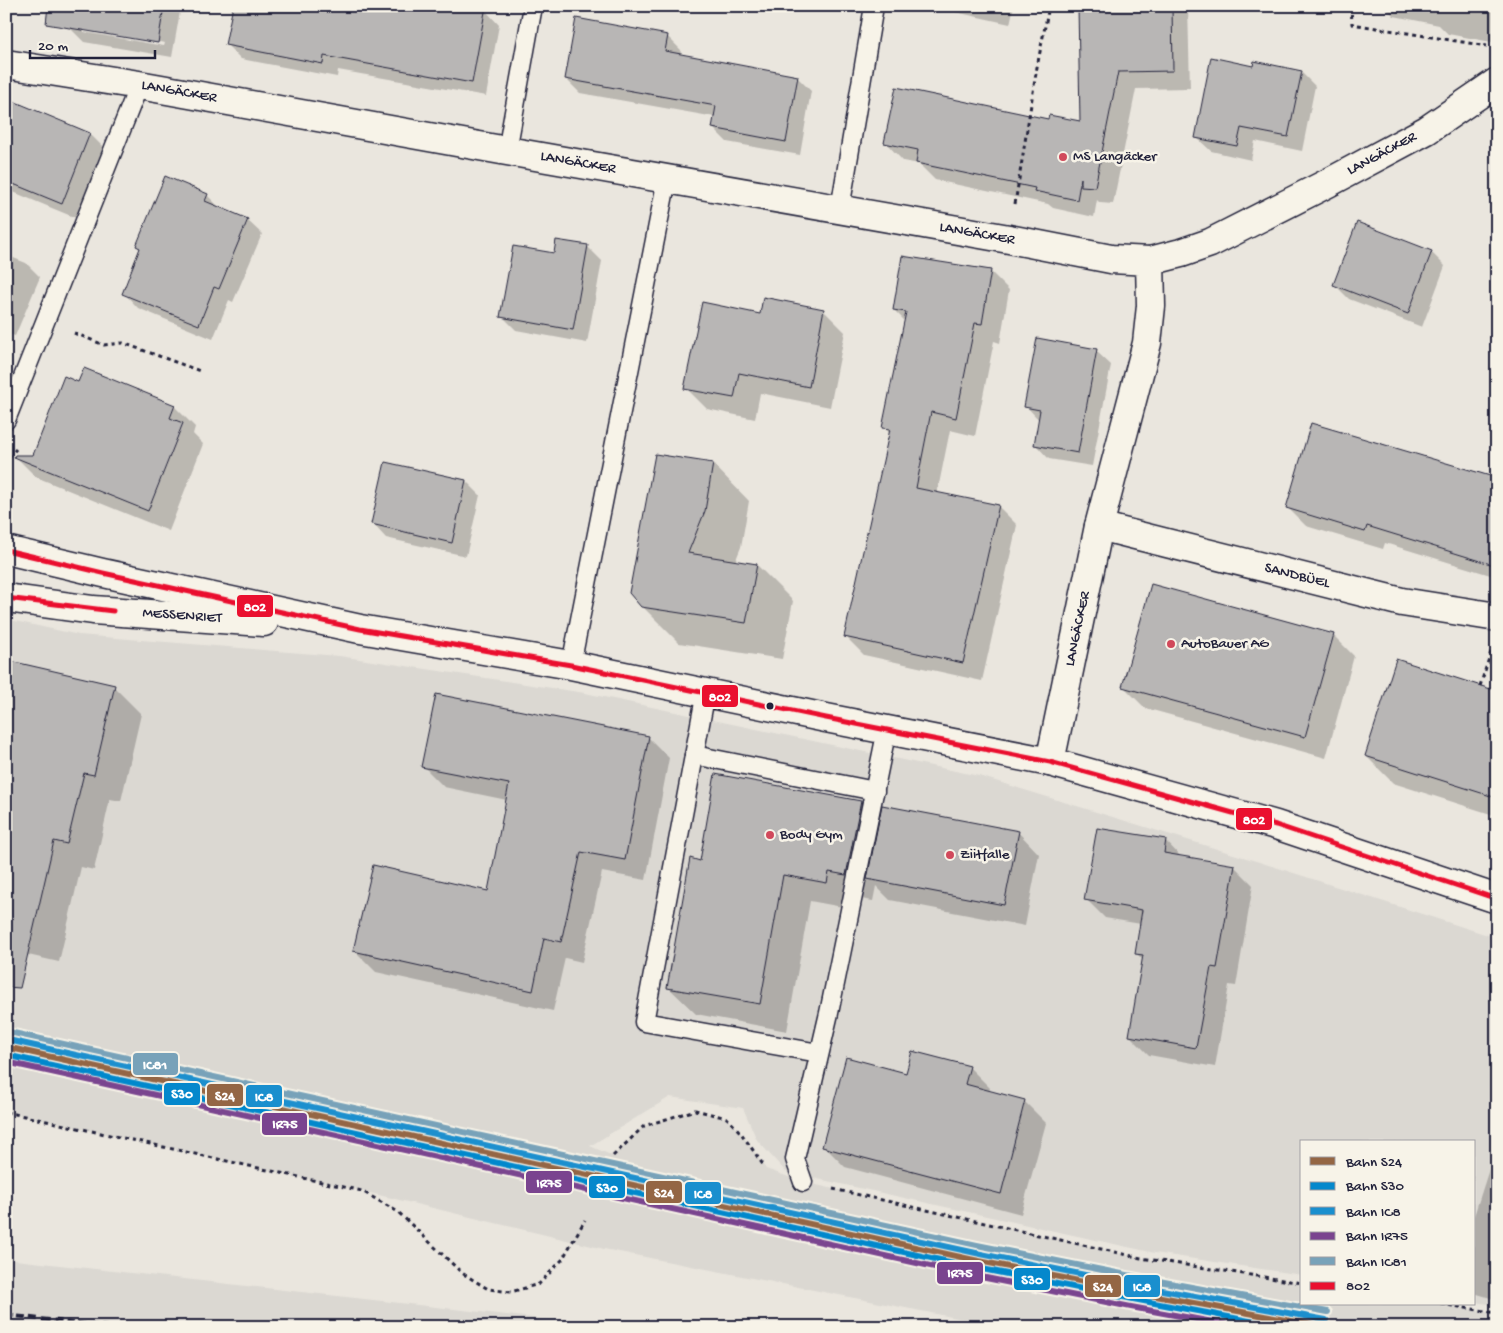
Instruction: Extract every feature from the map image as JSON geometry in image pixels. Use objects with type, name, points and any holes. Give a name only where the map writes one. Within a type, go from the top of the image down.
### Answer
[{"type":"street","name":"LANGÄCKER","points":[[6,64],[139,85],[1009,239],[1111,259],[1150,261],[1210,243],[1328,183],[1427,130],[1497,82]]},
{"type":"street","name":"LANGÄCKER","points":[[1050,762],[1099,526],[1147,343],[1151,306],[1150,261]]},
{"type":"street","name":"SANDBÜEL","points":[[1099,526],[1402,602],[1495,630]]},
{"type":"street","name":"MESSENRIET","points":[[6,550],[360,629],[571,665],[1050,762],[1276,826],[1497,899]]},
{"type":"street","name":"MESSENRIET","points":[[124,612],[133,606],[136,592],[126,578]]},
{"type":"street","name":"MESSENRIET","points":[[6,598],[124,612],[360,629]]},
{"type":"lane","points":[[507,151],[533,6]]},
{"type":"lane","points":[[840,209],[874,6]]},
{"type":"lane","points":[[6,420],[139,85]]},
{"type":"lane","points":[[571,665],[667,179]]},
{"type":"lane","points":[[706,692],[644,1022],[819,1053]]},
{"type":"lane","points":[[803,1182],[795,1159],[828,1013],[887,729]]},
{"type":"lane","points":[[694,755],[875,791]]},
{"type":"path","points":[[1009,239],[1035,76],[1049,6]]},
{"type":"path","points":[[1352,6],[1352,24],[1487,46]]},
{"type":"path","points":[[70,336],[76,333],[104,344],[123,343],[200,372]]},
{"type":"path","points":[[6,465],[20,443]]},
{"type":"path","points":[[1480,686],[1495,630]]},
{"type":"path","points":[[614,1156],[644,1126],[695,1110],[726,1118],[741,1132],[766,1170],[803,1182],[1141,1258],[1300,1283]]},
{"type":"path","points":[[6,1112],[362,1191],[398,1212],[462,1273],[488,1289],[511,1292],[539,1284],[562,1260],[585,1220]]},
{"type":"path","points":[[1453,1306],[1497,1313]]},
{"type":"shaded area","points":[[6,619],[79,635],[339,656],[585,693],[979,776],[1256,861],[1497,938],[1497,1305],[1476,1302],[1476,1140],[1300,1140],[1300,1275],[1155,1253],[786,1172],[757,1140],[743,1108],[670,1097],[590,1146],[613,1156],[644,1126],[695,1110],[727,1118],[741,1133],[766,1169],[803,1182],[1141,1258],[1300,1283],[1300,1306],[1453,1306],[1497,1313],[1497,1327],[1003,1327],[604,1249],[362,1191],[6,1112]]},
{"type":"shaded area","points":[[6,1259],[614,1327],[6,1327]]},
{"type":"building","points":[[48,6],[164,6],[158,43],[46,24]]},
{"type":"building","points":[[233,6],[486,6],[472,83],[324,56],[323,64],[225,45]]},
{"type":"building","points":[[1078,6],[1172,6],[1173,71],[1118,72],[1095,187],[1081,186],[1081,178],[1077,200],[1034,191],[1035,188],[916,163],[918,150],[884,143],[896,87],[1048,119],[1049,115],[1080,121]]},
{"type":"building","points":[[576,18],[668,35],[665,51],[798,76],[786,142],[712,128],[716,106],[565,79]]},
{"type":"building","points":[[1211,57],[1253,66],[1254,61],[1302,71],[1288,137],[1241,128],[1237,146],[1195,138]]},
{"type":"building","points":[[6,98],[90,133],[62,204],[6,181]]},
{"type":"building","points":[[165,176],[208,194],[205,201],[248,219],[219,289],[214,287],[199,325],[122,294],[140,248],[136,246]]},
{"type":"building","points":[[1357,222],[1432,251],[1408,314],[1333,285]]},
{"type":"building","points":[[556,240],[588,245],[573,330],[500,317],[513,246],[554,253]]},
{"type":"building","points":[[902,256],[991,270],[982,324],[975,323],[956,418],[931,412],[916,488],[999,505],[963,663],[844,637],[890,429],[882,428],[906,312],[893,310]]},
{"type":"building","points":[[763,297],[824,309],[809,387],[739,373],[734,398],[684,389],[702,302],[760,314]]},
{"type":"building","points":[[1037,338],[1097,349],[1078,453],[1034,445],[1040,410],[1024,407]]},
{"type":"building","points":[[84,368],[175,405],[170,418],[183,423],[148,511],[14,457],[15,455],[33,455],[64,376],[78,382]]},
{"type":"building","points":[[1311,423],[1497,478],[1497,566],[1367,526],[1365,532],[1286,508]]},
{"type":"building","points":[[655,454],[713,463],[705,511],[688,553],[757,564],[746,623],[641,607],[629,593]]},
{"type":"building","points":[[385,462],[466,480],[452,543],[371,524]]},
{"type":"building","points":[[1151,584],[1334,634],[1305,737],[1122,687]]},
{"type":"building","points":[[1396,659],[1497,691],[1497,798],[1365,756]]},
{"type":"building","points":[[6,660],[115,685],[94,775],[84,773],[67,844],[54,841],[20,988],[6,987]]},
{"type":"building","points":[[436,694],[649,736],[625,860],[581,852],[561,942],[544,938],[533,991],[353,951],[373,865],[488,891],[509,784],[421,767]]},
{"type":"building","points":[[715,774],[861,801],[846,875],[829,872],[827,883],[783,875],[760,1004],[667,988],[690,858],[700,861]]},
{"type":"building","points":[[882,805],[1019,831],[1004,905],[867,879]]},
{"type":"building","points":[[1097,828],[1166,839],[1164,853],[1235,865],[1217,968],[1211,967],[1196,1048],[1129,1036],[1143,955],[1135,954],[1142,910],[1084,900]]},
{"type":"building","points":[[912,1051],[970,1066],[965,1084],[1025,1100],[1001,1194],[822,1147],[846,1057],[906,1073]]},
{"type":"railway","points":[[6,1315],[109,1327]]},
{"type":"rail line","name":"IC81","points":[[9,1032],[977,1245],[1328,1312]]},
{"type":"rail line","name":"IC8","points":[[8,1040],[976,1253],[1135,1285],[1326,1320]]},
{"type":"rail line","name":"S24","points":[[6,1047],[974,1260],[1324,1327]]},
{"type":"rail line","name":"S30","points":[[6,1055],[972,1267],[1282,1327]]},
{"type":"rail line","name":"IR75","points":[[6,1062],[971,1275],[1240,1327]]},
{"type":"transit line","name":"802","points":[[6,550],[360,629],[571,665],[1050,762],[1276,825],[1497,899]]},
{"type":"transit line","name":"802","points":[[6,598],[113,611]]},
{"type":"place","name":"MS Langäcker","points":[[1063,157]]},
{"type":"place","name":"AutoBauer AG","points":[[1171,644]]},
{"type":"place","name":"Body Gym","points":[[770,835]]},
{"type":"place","name":"Ziitfalle","points":[[950,855]]}]
